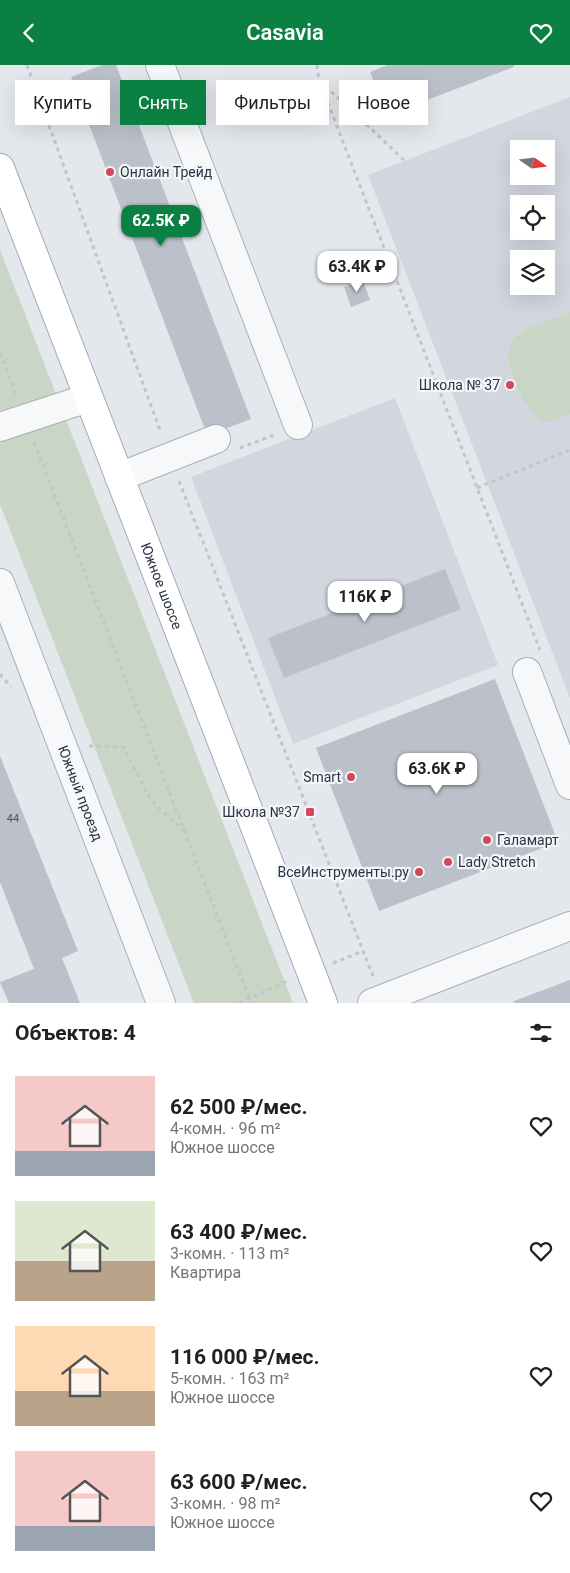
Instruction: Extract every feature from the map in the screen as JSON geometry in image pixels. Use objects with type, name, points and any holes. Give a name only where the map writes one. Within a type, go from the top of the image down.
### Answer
[{"type":"main road","name":"Южное шоссе","points":[[0,168],[323,1003]]},
{"type":"street","points":[[160,65],[298,425]]},
{"type":"street","points":[[0,427],[88,398]]},
{"type":"street","points":[[119,477],[216,439]]},
{"type":"street","name":"Южный проезд","points":[[0,583],[161,1003]]},
{"type":"street","points":[[534,663],[570,785]]},
{"type":"street","points":[[377,1001],[570,926]]},
{"type":"path","points":[[27,65],[170,457],[377,1001]]},
{"type":"path","points":[[317,65],[319,80]]},
{"type":"path","points":[[329,89],[406,161]]},
{"type":"path","points":[[329,106],[477,487],[534,663]]},
{"type":"path","points":[[0,353],[251,1003]]},
{"type":"path","points":[[216,439],[241,448],[298,425]]},
{"type":"path","points":[[477,487],[570,450]]},
{"type":"shaded area","name":"Школа № 37","points":[[570,97],[570,698],[368,175]]},
{"type":"shaded area","points":[[395,398],[498,665],[293,744],[191,477]]},
{"type":"green space","points":[[0,250],[293,1003],[194,1003],[0,504]]},
{"type":"green space","points":[[570,312],[570,414],[554,420],[544,421],[532,412],[517,387],[508,360],[509,350],[512,341],[518,334]]},
{"type":"building","points":[[102,65],[116,65],[122,80],[120,80],[120,125],[139,125],[251,419],[227,428],[218,424],[204,427],[89,125],[110,125],[110,80],[72,80],[71,77]]},
{"type":"building","points":[[388,65],[514,65],[514,67],[428,100],[428,80],[373,80],[370,72]]},
{"type":"building","points":[[363,280],[370,300],[351,307],[344,287]]},
{"type":"building","points":[[445,569],[461,609],[284,678],[268,638]]},
{"type":"building","points":[[495,679],[558,842],[379,911],[316,748]]},
{"type":"building","points":[[0,756],[78,951],[62,958],[80,1003],[9,1003],[0,982],[34,969],[0,882]]},
{"type":"building","points":[[570,980],[570,1003],[514,1003],[514,1001]]},
{"type":"place","name":"Онлайн Трейд","points":[[110,172]]},
{"type":"place","name":"Школа № 37","points":[[510,385]]},
{"type":"place","name":"Smart","points":[[351,777]]},
{"type":"place","name":"Школа №37","points":[[310,812]]},
{"type":"place","name":"Галамарт","points":[[487,840]]},
{"type":"place","name":"Lady Stretch","points":[[448,862]]},
{"type":"place","name":"ВсеИнструменты.ру","points":[[419,872]]}]
